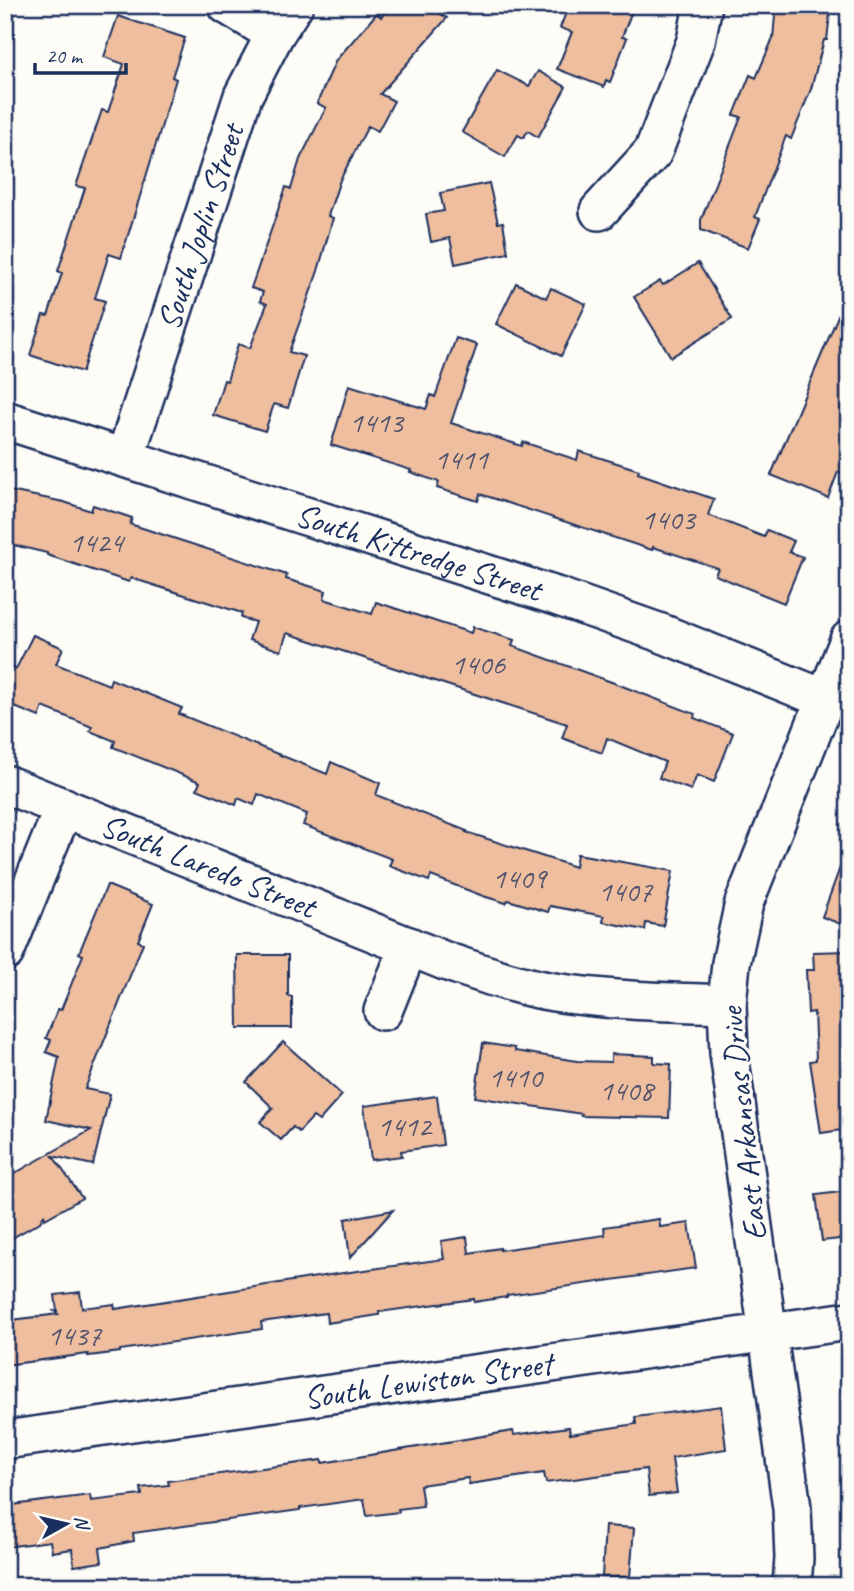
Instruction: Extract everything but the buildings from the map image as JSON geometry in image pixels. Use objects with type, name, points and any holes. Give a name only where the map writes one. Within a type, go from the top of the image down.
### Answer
[{"type":"street","points":[[227,5],[284,20]]},
{"type":"street","points":[[599,211],[653,152],[696,41],[703,5]]},
{"type":"street","name":"South Joplin Street","points":[[125,458],[229,132],[243,96],[284,20]]},
{"type":"street","name":"South Kittredge Street","points":[[5,420],[556,596],[661,633],[825,699]]},
{"type":"street","name":"East Arkansas Drive","points":[[792,1586],[792,1508],[729,1053],[727,1004],[731,963],[744,903],[849,640]]},
{"type":"street","name":"South Laredo Street","points":[[5,784],[499,979],[553,992],[627,1000],[727,1004]]},
{"type":"street","points":[[5,952],[64,807]]},
{"type":"street","points":[[383,1011],[410,946]]},
{"type":"street","name":"South Lewiston Street","points":[[5,1440],[849,1321]]}]
